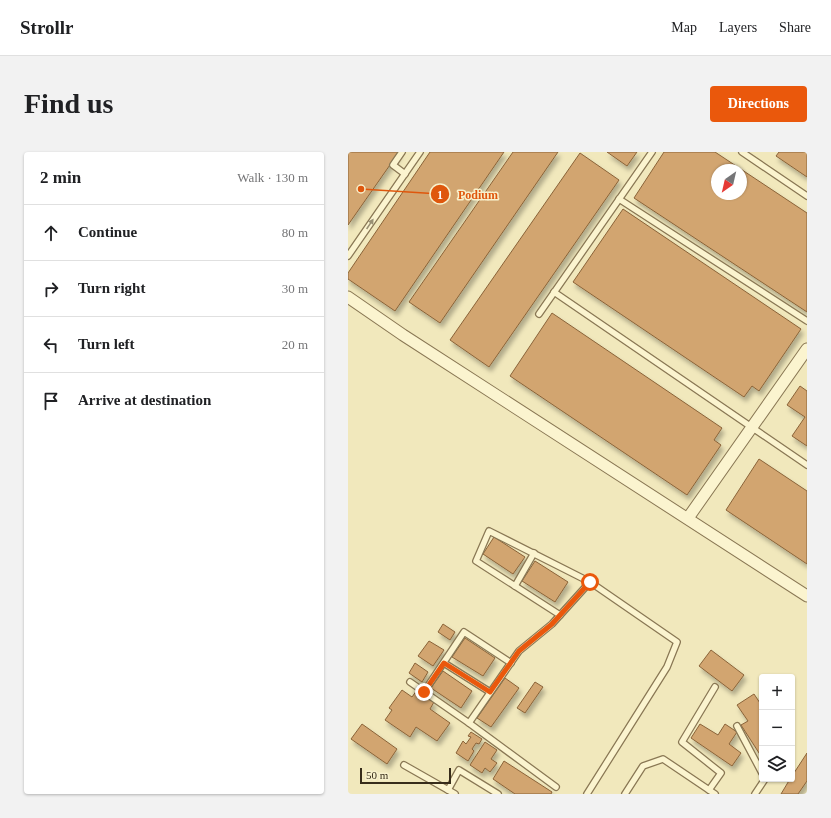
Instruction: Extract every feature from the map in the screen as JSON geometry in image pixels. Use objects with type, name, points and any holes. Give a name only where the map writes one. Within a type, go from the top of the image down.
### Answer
[{"type":"street","points":[[348,297],[416,344],[807,596]]},
{"type":"street","points":[[688,518],[807,349]]},
{"type":"lane","points":[[402,152],[393,165],[405,174]]},
{"type":"lane","points":[[348,256],[350,250],[420,152]]},
{"type":"lane","points":[[539,314],[652,152]]},
{"type":"lane","points":[[742,152],[807,196]]},
{"type":"lane","points":[[620,199],[807,321]]},
{"type":"lane","points":[[554,292],[807,465]]},
{"type":"lane","points":[[560,615],[476,562],[489,531],[590,582],[677,642],[667,667],[587,794]]},
{"type":"lane","points":[[515,586],[534,553]]},
{"type":"lane","points":[[469,723],[519,651],[552,624],[590,582]]},
{"type":"lane","points":[[424,692],[464,632],[511,663]]},
{"type":"lane","points":[[444,663],[490,692]]},
{"type":"lane","points":[[410,682],[556,787]]},
{"type":"lane","points":[[709,790],[721,773],[682,742],[714,687]]},
{"type":"lane","points":[[737,726],[759,767]]},
{"type":"lane","points":[[624,794],[643,766],[663,758],[715,794]]},
{"type":"lane","points":[[404,764],[455,794]]},
{"type":"lane","points":[[448,790],[459,770],[498,794]]},
{"type":"lane","points":[[755,794],[763,782]]},
{"type":"building","points":[[348,152],[399,152],[348,225]]},
{"type":"building","points":[[430,152],[504,152],[395,311],[348,279],[348,273]]},
{"type":"building","points":[[513,152],[558,152],[440,323],[409,302]]},
{"type":"building","points":[[607,152],[637,152],[627,166]]},
{"type":"building","points":[[664,152],[715,152],[733,164],[711,164],[711,200],[747,200],[747,173],[807,213],[807,312],[634,198]]},
{"type":"building","points":[[779,152],[807,152],[807,177],[776,156]]},
{"type":"building","points":[[580,153],[619,180],[489,367],[450,340]]},
{"type":"building","points":[[623,209],[801,329],[759,391],[752,386],[744,397],[573,282]]},
{"type":"building","points":[[552,313],[722,428],[714,440],[721,445],[687,495],[510,376]]},
{"type":"building","points":[[800,386],[807,391],[807,446],[792,436],[805,417],[787,405]]},
{"type":"building","points":[[759,459],[807,491],[807,564],[726,510]]},
{"type":"building","points":[[494,537],[525,557],[513,574],[483,554]]},
{"type":"building","points":[[535,561],[568,582],[555,602],[522,581]]},
{"type":"building","points":[[443,624],[455,632],[450,640],[438,632]]},
{"type":"building","points":[[465,638],[495,658],[483,676],[452,657]]},
{"type":"building","points":[[429,641],[444,650],[433,666],[418,656]]},
{"type":"building","points":[[711,650],[744,675],[732,691],[699,666]]},
{"type":"building","points":[[415,663],[428,672],[422,682],[409,673]]},
{"type":"building","points":[[443,671],[472,691],[461,708],[431,688]]},
{"type":"building","points":[[505,678],[519,688],[491,727],[477,718]]},
{"type":"building","points":[[535,682],[543,687],[525,713],[517,708]]},
{"type":"building","points":[[402,690],[412,697],[417,690],[434,702],[430,709],[450,723],[437,741],[416,727],[410,737],[385,720],[392,710],[389,708]]},
{"type":"building","points":[[754,694],[759,702],[759,753],[741,725],[748,721],[737,705]]},
{"type":"building","points":[[362,724],[397,749],[387,764],[351,739]]},
{"type":"building","points":[[700,724],[718,735],[725,724],[737,732],[729,744],[741,753],[732,766],[691,738]]},
{"type":"building","points":[[471,732],[482,739],[479,744],[476,743],[472,749],[474,751],[468,761],[456,753],[463,741],[466,744],[471,737],[468,736]]},
{"type":"building","points":[[485,742],[497,750],[491,759],[497,763],[490,772],[485,768],[482,773],[470,765]]},
{"type":"building","points":[[807,753],[807,781],[798,794],[781,794],[788,782],[795,782],[795,771]]},
{"type":"building","points":[[504,761],[552,792],[551,794],[515,794],[493,779]]},
{"type":"place","name":"Podium","points":[[361,189]]},
{"type":"route","points":[[424,692],[444,663],[490,692],[519,651],[552,624],[590,582]]}]
